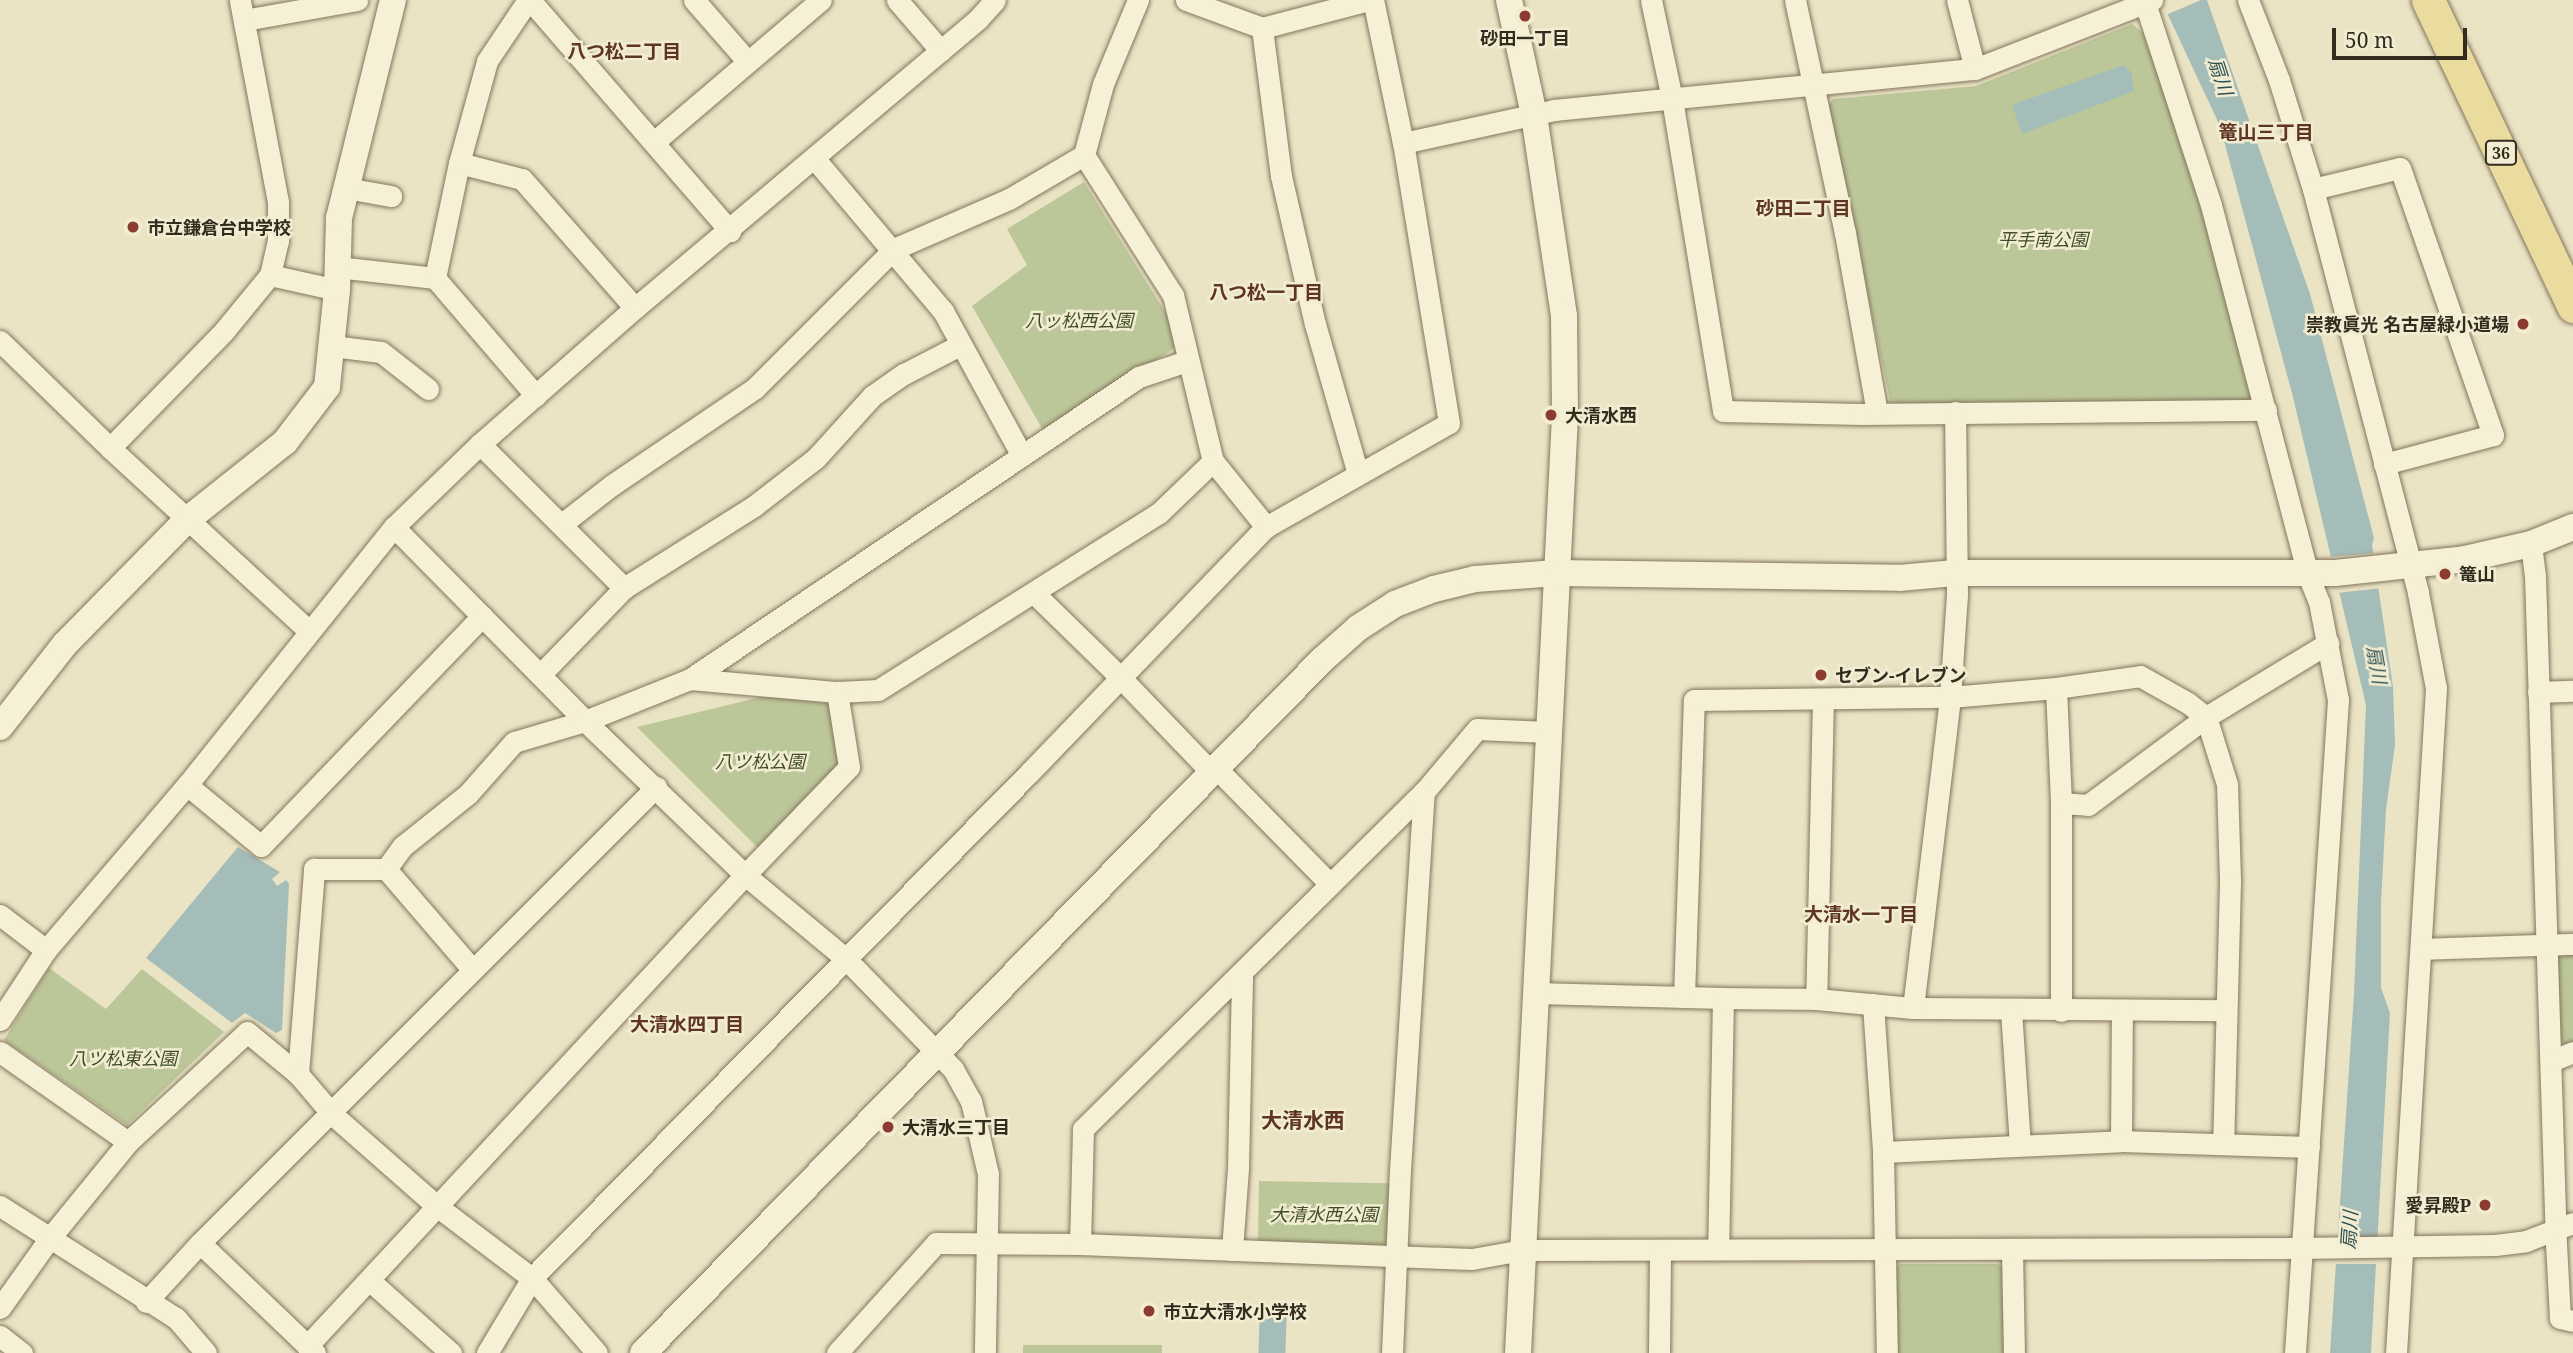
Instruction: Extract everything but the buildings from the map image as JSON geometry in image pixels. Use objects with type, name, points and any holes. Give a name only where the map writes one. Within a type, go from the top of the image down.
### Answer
[{"type":"main road","name":"36","points":[[2428,0],[2573,306]]},
{"type":"main road","name":"36","points":[[2449,0],[2573,263]]},
{"type":"street","points":[[110,448],[224,331],[270,275],[278,241],[278,202],[242,10],[357,0]]},
{"type":"street","points":[[0,727],[65,644],[187,520],[285,442],[327,387],[337,278],[339,218],[393,0]]},
{"type":"street","points":[[435,278],[460,163],[488,61],[529,0],[730,231]]},
{"type":"street","points":[[694,0],[748,62]]},
{"type":"street","points":[[654,142],[821,0]]},
{"type":"street","points":[[897,0],[941,51]]},
{"type":"street","points":[[0,1020],[46,950],[187,785],[394,527],[480,443],[635,308],[730,231],[941,51],[995,0]]},
{"type":"street","points":[[563,523],[612,485],[755,387],[894,249],[1009,199],[1084,155],[1103,84],[1138,0]]},
{"type":"street","points":[[487,1353],[532,1278],[1266,527],[1449,423],[1403,143],[1371,0],[1262,28],[1186,0]]},
{"type":"street","points":[[1509,0],[1534,115],[1564,316],[1565,416],[1518,1353]]},
{"type":"street","points":[[1651,0],[1672,99],[1723,411],[2266,410]]},
{"type":"street","points":[[1795,0],[1845,233],[1877,412]]},
{"type":"street","points":[[1957,0],[1975,69]]},
{"type":"street","points":[[2248,0],[2279,80],[2313,189],[2384,464],[2400,567],[2436,688],[2421,949],[2390,1245],[2396,1353]]},
{"type":"street","points":[[1403,143],[1534,115],[1975,69],[2147,1],[2211,205],[2308,575],[2319,602],[2338,700],[2309,1147],[2306,1248],[2295,1353]]},
{"type":"street","points":[[1262,28],[1281,176],[1315,324],[1358,474]]},
{"type":"street","points":[[1084,155],[1173,295],[1213,461],[1266,527]]},
{"type":"street","points":[[814,158],[894,249],[943,311],[1021,454]]},
{"type":"street","points":[[460,163],[522,179],[635,308]]},
{"type":"street","points":[[2313,189],[2400,168],[2493,435],[2384,464]]},
{"type":"street","points":[[346,188],[391,196]]},
{"type":"street","points":[[270,275],[435,278],[536,396]]},
{"type":"street","points":[[0,341],[110,448],[309,631]]},
{"type":"street","points":[[540,675],[624,588],[754,506],[816,458],[872,396],[904,374],[960,345]]},
{"type":"street","points":[[332,346],[381,352],[428,389]]},
{"type":"street","points":[[386,869],[403,846],[468,794],[514,742],[585,721],[690,679],[1139,377],[1187,361]]},
{"type":"street","points":[[1913,1008],[1950,697],[1955,573],[1955,412]]},
{"type":"street","points":[[480,443],[563,523],[624,588]]},
{"type":"street","points":[[690,679],[837,692],[878,691],[1159,513],[1213,461]]},
{"type":"street","points":[[394,527],[585,721],[745,874],[845,958],[938,1052],[971,1101],[988,1174],[985,1353]]},
{"type":"street","points":[[643,1353],[1322,660],[1358,628],[1395,604],[1433,589],[1475,579],[1557,573],[1899,578],[1955,573],[2308,575],[2465,559],[2531,544],[2573,527]]},
{"type":"street","points":[[2531,544],[2551,1060],[2565,1226],[2560,1318],[2573,1321]]},
{"type":"street","points":[[1035,594],[1330,884]]},
{"type":"street","points":[[187,785],[261,846],[482,616]]},
{"type":"street","points":[[2061,803],[2088,805],[2206,717],[2328,643]]},
{"type":"street","points":[[1684,997],[1694,700],[1950,697],[2056,688],[2140,676],[2188,703],[2206,717],[2227,784],[2230,883],[2223,1142]]},
{"type":"street","points":[[2056,688],[2061,803],[2061,1011]]},
{"type":"street","points":[[2538,692],[2573,691]]},
{"type":"street","points":[[200,1243],[311,1350],[369,1280],[745,874],[849,767],[837,692]]},
{"type":"street","points":[[1816,999],[1823,699]]},
{"type":"street","points":[[1080,1244],[1083,1129],[1423,792],[1476,729],[1549,732]]},
{"type":"street","points":[[146,1302],[200,1243],[332,1114],[656,787]]},
{"type":"street","points":[[1392,1353],[1423,792]]},
{"type":"street","points":[[298,1074],[314,869],[386,869],[473,971]]},
{"type":"street","points":[[0,915],[46,950]]},
{"type":"street","points":[[2421,949],[2573,944]]},
{"type":"street","points":[[1232,1250],[1238,1169],[1242,974]]},
{"type":"street","points":[[1536,993],[1816,999],[1913,1008],[2122,1012],[2225,1010]]},
{"type":"street","points":[[1718,1249],[1723,998]]},
{"type":"street","points":[[1873,1004],[1883,1152],[1887,1353]]},
{"type":"street","points":[[2011,1010],[2020,1146]]},
{"type":"street","points":[[2121,1141],[2122,1012]]},
{"type":"street","points":[[0,1308],[49,1239],[128,1142],[247,1032],[298,1074],[332,1114],[438,1207],[532,1278],[597,1353]]},
{"type":"street","points":[[0,1052],[128,1142]]},
{"type":"street","points":[[2551,1060],[2573,1052]]},
{"type":"street","points":[[1883,1152],[2121,1141],[2223,1142],[2309,1147]]},
{"type":"street","points":[[0,1206],[146,1302],[176,1318],[206,1353]]},
{"type":"street","points":[[837,1353],[936,1243],[1080,1244],[1472,1259],[1522,1250],[1885,1252],[2495,1245],[2526,1241],[2565,1226]]},
{"type":"street","points":[[2012,1251],[2014,1353]]},
{"type":"street","points":[[1659,1353],[1660,1252]]},
{"type":"street","points":[[369,1280],[451,1353]]},
{"type":"street","points":[[0,1336],[22,1353]]},
{"type":"green space","name":"平手南公園","points":[[2132,24],[2143,33],[2178,113],[2255,400],[1897,405],[1890,401],[1828,106],[1833,99],[1976,86]]},
{"type":"green space","name":"八ッ松西公園","points":[[1084,182],[1184,342],[1044,432],[972,306],[1027,265],[1007,229]]},
{"type":"green space","name":"八ツ松公園","points":[[765,696],[839,705],[851,758],[759,849],[637,727]]},
{"type":"green space","points":[[2573,948],[2573,1046],[2570,1047],[2557,1039],[2554,956]]},
{"type":"green space","name":"八ツ松東公園","points":[[49,968],[106,1009],[142,969],[224,1032],[127,1125],[4,1040]]},
{"type":"green space","name":"大清水西公園","points":[[1259,1181],[1390,1183],[1389,1246],[1258,1244]]},
{"type":"green space","points":[[1900,1264],[1998,1264],[2006,1269],[2007,1353],[1895,1353],[1893,1270]]},
{"type":"green space","points":[[1023,1345],[1162,1345],[1162,1353],[1023,1353]]},
{"type":"water","name":"扇川","points":[[2161,0],[2207,0],[2310,294],[2374,538],[2372,545],[2393,687],[2395,745],[2386,809],[2381,903],[2381,988],[2390,1013],[2371,1353],[2330,1353],[2354,994],[2366,705],[2293,397],[2220,126]]},
{"type":"water","points":[[2123,65],[2131,72],[2134,91],[2022,134],[2012,105]]},
{"type":"water","points":[[238,847],[280,872],[272,879],[277,886],[286,880],[289,884],[282,1030],[276,1033],[245,1013],[232,1023],[146,958]]},
{"type":"water","points":[[1260,1306],[1287,1307],[1285,1353],[1258,1353]]},
{"type":"pier","points":[[2160,0],[2201,0],[2166,15]]},
{"type":"pier","points":[[2377,553],[2382,588],[2337,593],[2328,557]]},
{"type":"pier","points":[[2335,1237],[2380,1237],[2380,1264],[2335,1264]]},
{"type":"place","name":"砂田一丁目","points":[[1525,16]]},
{"type":"place","name":"市立鎌倉台中学校","points":[[133,227]]},
{"type":"place","name":"崇教眞光 名古屋緑小道場","points":[[2523,324]]},
{"type":"place","name":"大清水西","points":[[1551,415]]},
{"type":"place","name":"篭山","points":[[2445,574]]},
{"type":"place","name":"セブン-イレブン","points":[[1821,675]]},
{"type":"place","name":"大清水三丁目","points":[[888,1127]]},
{"type":"place","name":"愛昇殿P","points":[[2485,1205]]},
{"type":"place","name":"市立大清水小学校","points":[[1149,1311]]},
{"type":"district","name":"八つ松二丁目","points":[[624,52]]},
{"type":"district","name":"篭山三丁目","points":[[2266,133]]},
{"type":"district","name":"砂田二丁目","points":[[1803,209]]},
{"type":"district","name":"八つ松一丁目","points":[[1266,293]]},
{"type":"district","name":"大清水一丁目","points":[[1861,915]]},
{"type":"district","name":"大清水四丁目","points":[[687,1025]]},
{"type":"district","name":"大清水西","points":[[1303,1120]]}]
